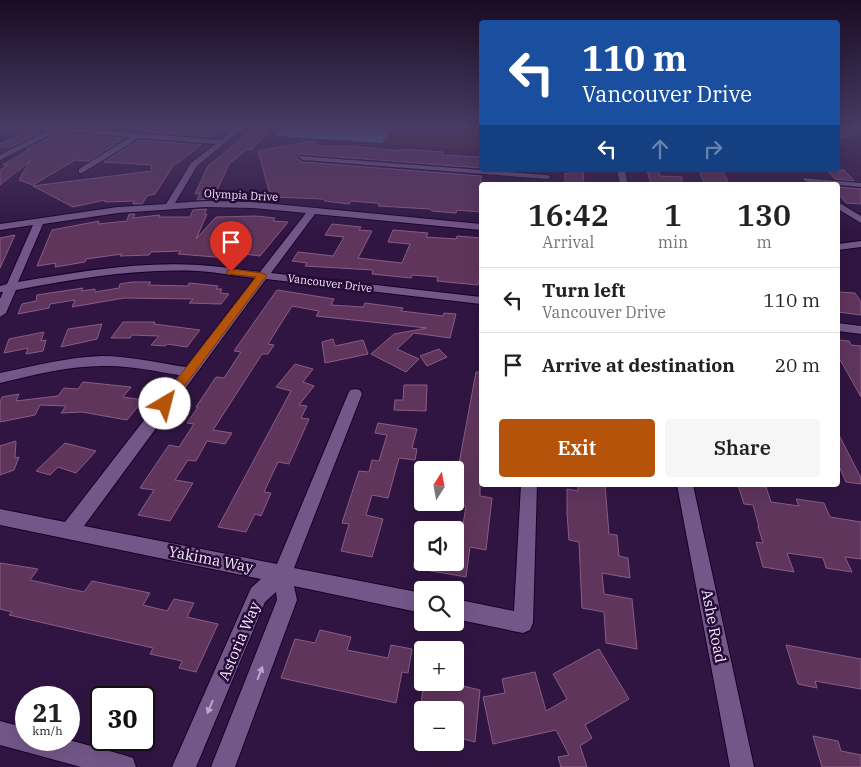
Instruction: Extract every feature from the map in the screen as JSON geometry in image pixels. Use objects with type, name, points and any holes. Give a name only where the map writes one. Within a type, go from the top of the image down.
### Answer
[{"type":"street","points":[[82,171],[95,163]]},
{"type":"street","points":[[170,205],[197,163]]},
{"type":"street","points":[[365,163],[479,172]]},
{"type":"street","points":[[483,172],[547,177]]},
{"type":"street","points":[[800,172],[808,182]]},
{"type":"street","points":[[840,184],[861,185]]},
{"type":"street","name":"Olympia Drive","points":[[0,227],[118,210],[170,205],[227,204],[479,227]]},
{"type":"street","points":[[840,207],[861,220]]},
{"type":"street","points":[[69,531],[312,211]]},
{"type":"street","points":[[0,313],[6,288],[39,221]]},
{"type":"street","points":[[840,247],[861,244]]},
{"type":"street","name":"Vancouver Drive","points":[[6,288],[90,273],[147,268],[199,268],[479,301]]},
{"type":"street","points":[[840,327],[861,330]]},
{"type":"street","points":[[0,378],[53,367],[102,361],[122,362],[189,372]]},
{"type":"street","points":[[223,767],[288,600],[282,574],[355,394]]},
{"type":"street","points":[[464,611],[523,623],[529,487]]},
{"type":"street","name":"Ashe Road","points":[[685,487],[742,767]]},
{"type":"street","name":"Yakima Way","points":[[0,517],[414,600]]},
{"type":"street","name":"Astoria Way","points":[[184,767],[258,595],[282,574]]},
{"type":"street","points":[[0,733],[15,737]]},
{"type":"street","points":[[66,751],[124,767]]},
{"type":"building","points":[[7,163],[28,163],[0,185],[0,170],[8,165],[3,165]]},
{"type":"building","points":[[29,163],[70,163],[33,185],[19,180]]},
{"type":"building","points":[[116,163],[178,163],[175,163],[155,194],[147,196],[142,204],[133,204],[134,201],[105,202],[105,200],[73,207],[33,186],[152,171],[151,165]]},
{"type":"building","points":[[212,163],[230,163],[213,199],[197,200],[200,193],[195,194],[208,166]]},
{"type":"building","points":[[261,163],[313,163],[481,176],[481,182],[479,182],[479,212],[457,210],[456,213],[432,211],[430,209],[378,206],[380,204],[351,201],[349,204],[325,201],[323,199],[275,197],[277,195],[270,194]]},
{"type":"building","points":[[414,163],[479,163],[479,168]]},
{"type":"building","points":[[844,170],[854,181],[835,179],[829,172]]},
{"type":"building","points":[[570,172],[583,172],[584,182],[565,182],[565,173],[570,174]]},
{"type":"building","points":[[648,172],[659,172],[660,176],[682,177],[682,182],[650,182]]},
{"type":"building","points":[[700,172],[723,172],[728,182],[704,182]]},
{"type":"building","points":[[840,187],[861,189],[861,204],[846,203],[840,196]]},
{"type":"building","points":[[207,209],[204,214],[207,214],[196,239],[216,217],[256,216],[275,218],[273,221],[288,222],[260,256],[244,254],[240,259],[178,254],[181,251],[151,252],[149,255],[120,256],[122,254],[86,259],[85,262],[55,267],[56,263],[37,266],[52,230],[99,221],[98,224],[127,221],[129,214],[135,214],[133,218],[160,215],[159,217],[190,217],[193,210]]},
{"type":"building","points":[[332,224],[361,227],[359,230],[372,231],[358,258],[402,263],[410,244],[388,242],[393,230],[428,233],[426,237],[456,239],[457,236],[479,238],[478,285],[437,281],[438,277],[412,275],[411,278],[372,274],[373,270],[305,266],[307,263],[292,261],[298,252],[333,256],[344,237],[325,235]]},
{"type":"building","points":[[15,235],[0,268],[0,238]]},
{"type":"building","points":[[151,282],[148,285],[188,286],[189,283],[218,286],[216,289],[222,289],[220,293],[229,294],[221,304],[189,303],[193,299],[124,298],[72,307],[75,300],[50,304],[49,308],[18,314],[22,304],[36,301],[37,295],[83,288],[81,291],[95,289],[95,292],[119,288],[120,284]]},
{"type":"building","points":[[277,290],[334,299],[331,305],[363,307],[365,303],[403,308],[401,311],[443,316],[444,313],[456,314],[450,338],[414,333],[397,349],[419,359],[406,372],[371,354],[394,334],[427,328],[316,316],[319,311],[292,306],[268,344],[274,345],[268,354],[262,354],[213,430],[232,433],[225,444],[207,441],[196,461],[188,460],[175,480],[193,483],[170,521],[138,515],[154,490],[140,488],[169,445],[179,447],[194,424],[187,423],[198,407],[196,407],[216,377],[224,378],[241,352],[234,351]]},
{"type":"building","points":[[840,292],[855,293],[861,302],[861,315],[840,312]]},
{"type":"building","points":[[123,322],[155,322],[154,324],[200,330],[187,347],[167,344],[165,346],[151,345],[159,336],[132,335],[130,338],[111,338]]},
{"type":"building","points":[[102,324],[97,339],[61,347],[68,329]]},
{"type":"building","points":[[44,332],[41,341],[46,340],[43,351],[26,354],[28,348],[4,353],[9,339]]},
{"type":"building","points":[[333,339],[335,346],[363,340],[368,354],[325,363],[322,342]]},
{"type":"building","points":[[840,340],[849,341],[851,345],[861,346],[861,397],[840,360]]},
{"type":"building","points":[[439,349],[447,357],[427,366],[420,356]]},
{"type":"building","points":[[295,364],[313,369],[303,382],[314,386],[299,405],[307,406],[301,418],[309,419],[289,464],[278,462],[264,492],[271,493],[261,516],[255,514],[246,532],[218,527],[291,391],[276,387]]},
{"type":"building","points":[[476,372],[479,372],[479,487],[480,496],[492,498],[486,550],[470,547],[466,577],[431,571],[464,571],[464,521],[466,506],[464,506],[464,461],[459,461]]},
{"type":"building","points":[[83,382],[131,387],[123,397],[143,400],[127,420],[82,412],[61,413],[66,406],[40,405],[35,415],[0,422],[0,402],[2,397],[19,394],[16,401],[58,396],[64,388],[78,389]]},
{"type":"building","points":[[404,385],[427,385],[426,411],[394,410],[395,400],[403,400]]},
{"type":"building","points":[[378,423],[417,429],[412,448],[417,449],[415,460],[399,458],[388,498],[372,495],[366,515],[383,519],[372,557],[341,551],[349,524],[342,523],[359,471],[369,472],[372,460],[379,461],[387,435],[375,433]]},
{"type":"building","points":[[840,437],[861,478],[861,484],[846,482],[840,468]]},
{"type":"building","points":[[16,441],[15,458],[19,457],[14,470],[0,475],[0,446]]},
{"type":"building","points":[[65,443],[96,451],[76,473],[58,467],[50,475],[36,471]]},
{"type":"building","points":[[578,487],[605,487],[609,534],[617,535],[619,556],[628,558],[630,578],[602,573],[604,594],[632,599],[637,649],[606,643],[604,612],[582,608],[579,542],[569,540],[567,513],[567,489],[578,491]]},
{"type":"building","points":[[739,487],[766,487],[771,502],[799,506],[796,499],[824,503],[830,517],[861,522],[861,559],[845,557],[852,572],[826,568],[823,558],[787,553],[794,572],[763,567],[756,542],[763,543],[753,505],[744,504]]},
{"type":"building","points":[[0,563],[38,569],[30,580],[84,592],[92,581],[150,593],[143,605],[167,611],[174,599],[194,603],[187,617],[218,624],[196,672],[179,668],[182,661],[150,654],[153,648],[9,615],[12,612],[0,609]]},
{"type":"building","points":[[320,630],[351,637],[347,650],[388,658],[391,645],[412,649],[408,673],[402,672],[396,703],[281,678],[295,639],[315,643]]},
{"type":"building","points":[[786,645],[861,659],[861,689],[815,681],[817,688],[798,684]]},
{"type":"building","points":[[599,649],[629,699],[585,725],[592,738],[580,746],[587,767],[561,767],[558,757],[569,755],[556,730],[493,744],[483,697],[505,693],[502,679],[535,672],[546,711],[567,699],[553,674]]},
{"type":"building","points":[[464,686],[480,690],[475,742],[464,739],[464,701],[421,701],[423,691],[464,691]]},
{"type":"building","points":[[813,736],[838,741],[841,751],[861,755],[861,767],[822,767]]},
{"type":"route","points":[[165,404],[262,275],[231,272]]}]
